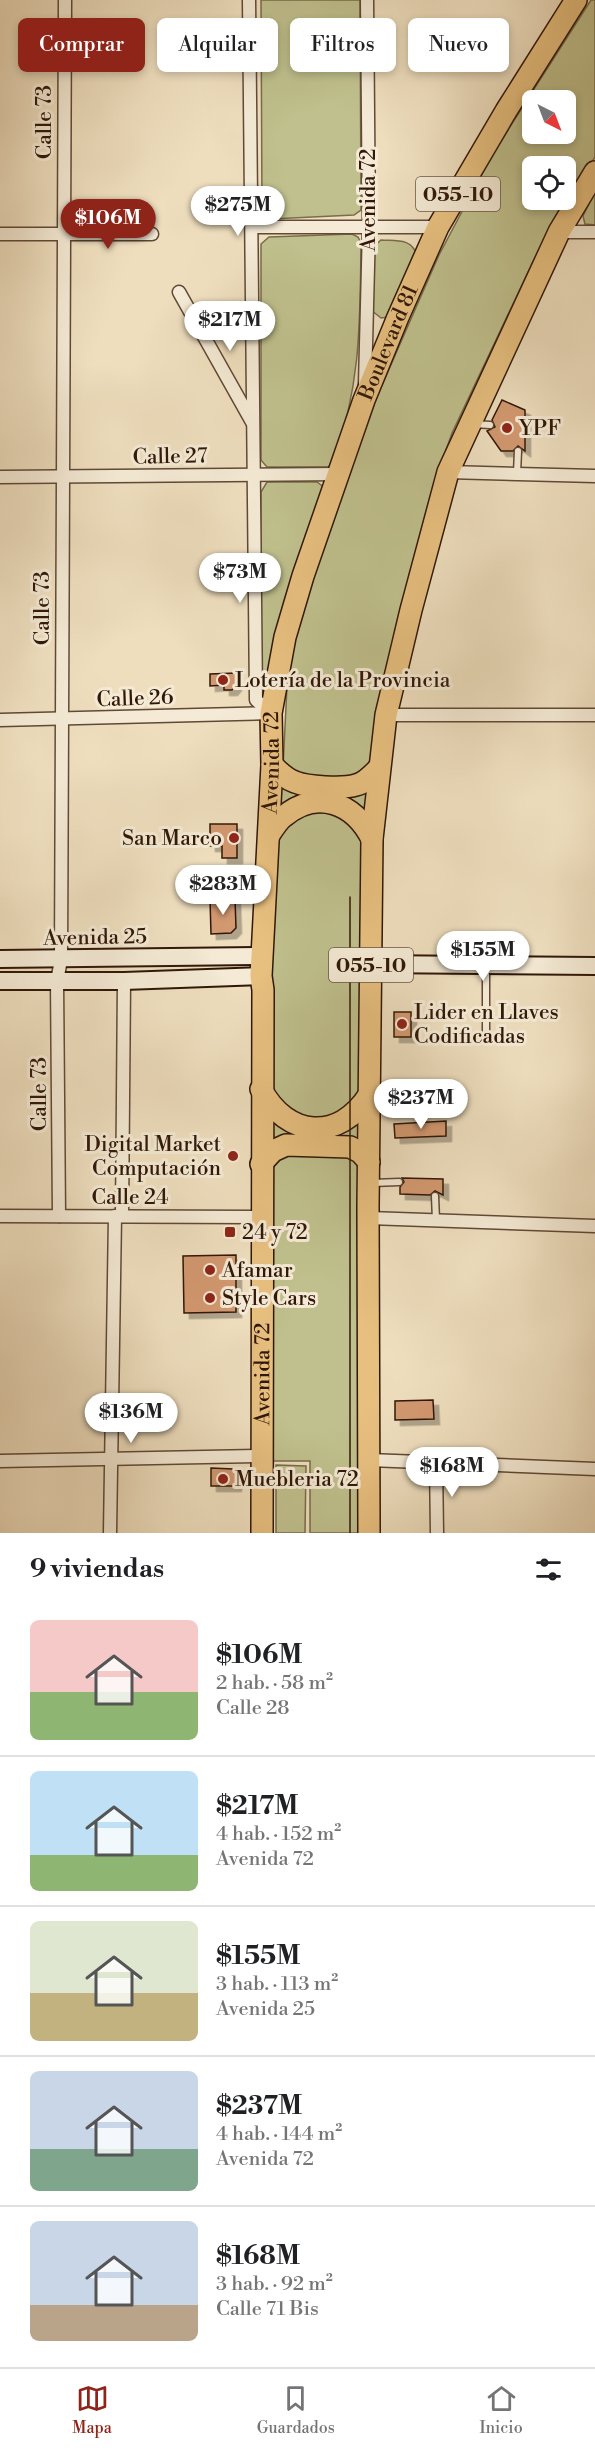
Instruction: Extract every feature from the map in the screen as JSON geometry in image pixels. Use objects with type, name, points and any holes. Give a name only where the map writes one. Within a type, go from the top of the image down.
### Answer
[{"type":"highway","name":"Boulevard 81","points":[[272,713],[285,637],[303,576],[364,400],[398,317],[438,227],[506,111],[576,0]]},
{"type":"highway","name":"055-10","points":[[369,1533],[368,1172],[372,839],[378,769],[386,715],[448,472],[480,424],[559,232],[595,172]]},
{"type":"highway","name":"Avenida 72","points":[[262,1533],[261,966],[269,835],[272,713]]},
{"type":"highway","points":[[272,765],[287,779],[317,786],[354,786],[366,781],[378,769]]},
{"type":"highway","points":[[269,835],[282,818],[298,807],[317,802],[335,804],[352,812],[365,824],[372,839]]},
{"type":"highway","points":[[261,1089],[270,1106],[283,1118],[299,1126],[318,1129],[340,1124],[350,1118],[369,1095]]},
{"type":"highway","points":[[261,1164],[273,1151],[286,1145],[350,1147],[360,1152],[368,1172]]},
{"type":"main road","name":"Avenida 25","points":[[0,959],[261,966]]},
{"type":"main road","points":[[371,964],[595,966]]},
{"type":"main road","name":"Avenida 25","points":[[0,981],[124,981],[261,966]]},
{"type":"street","name":"Calle 73","points":[[59,1216],[57,981],[61,960],[65,0]]},
{"type":"street","name":"Avenida 72","points":[[249,0],[256,700],[272,713]]},
{"type":"street","name":"Avenida 72","points":[[364,400],[369,227],[367,0]]},
{"type":"street","points":[[253,227],[438,227]]},
{"type":"street","points":[[559,232],[595,232]]},
{"type":"street","points":[[0,234],[152,234]]},
{"type":"street","points":[[179,292],[255,426]]},
{"type":"street","points":[[448,472],[595,476]]},
{"type":"street","name":"Calle 27","points":[[0,477],[340,474]]},
{"type":"street","name":"Calle 26","points":[[0,720],[272,713]]},
{"type":"street","points":[[386,715],[595,714]]},
{"type":"street","points":[[110,1533],[124,981]]},
{"type":"street","name":"Calle 24","points":[[0,1216],[261,1217]]},
{"type":"street","points":[[369,1218],[595,1226]]},
{"type":"street","points":[[0,1461],[262,1455]]},
{"type":"street","points":[[369,1460],[595,1468]]},
{"type":"street","points":[[436,1463],[437,1533]]},
{"type":"lane","points":[[517,474],[518,451]]},
{"type":"lane","points":[[486,964],[486,1041]]},
{"type":"lane","points":[[368,1172],[399,1182]]},
{"type":"lane","points":[[435,1196],[436,1220]]},
{"type":"green space","points":[[261,0],[360,0],[360,18],[290,18],[290,72],[360,72],[361,210],[354,215],[271,219],[264,215],[262,210],[261,72],[278,72],[278,18],[261,18]]},
{"type":"green space","points":[[591,0],[595,0],[595,157],[576,188],[576,156],[522,156],[522,210],[563,210],[538,251],[452,433],[434,484],[395,631],[372,769],[359,780],[292,779],[283,768],[288,666],[298,620],[376,399],[439,255],[492,155],[522,108],[522,144],[576,144],[576,90],[534,90]]},
{"type":"green space","points":[[595,192],[595,225],[585,224],[583,216]]},
{"type":"green space","points":[[352,234],[358,237],[361,243],[357,354],[349,407],[333,463],[328,467],[267,467],[261,460],[261,244],[269,237]]},
{"type":"green space","points":[[381,240],[407,243],[417,255],[388,317],[381,318],[371,310],[372,248]]},
{"type":"green space","points":[[267,482],[317,482],[325,488],[285,598],[274,638],[262,699],[260,696],[261,492]]},
{"type":"green space","points":[[280,784],[369,786],[368,815],[357,806],[278,811]]},
{"type":"green space","points":[[332,809],[362,836],[361,1085],[352,1104],[340,1114],[304,1121],[273,1093],[270,934],[276,847],[282,829],[295,816]]},
{"type":"green space","points":[[362,1117],[361,1146],[271,1145],[270,1118],[291,1133]]},
{"type":"green space","points":[[347,1151],[361,1166],[358,1533],[310,1533],[310,1461],[271,1461],[270,1169],[280,1154]]},
{"type":"green space","points":[[276,1465],[306,1466],[305,1533],[276,1533]]},
{"type":"building","name":"YPF","points":[[502,400],[525,410],[525,451],[518,446],[513,451],[501,451],[487,431],[495,427],[492,420]]},
{"type":"building","name":"Lotería de la Provincia","points":[[236,673],[236,685],[232,690],[224,690],[224,685],[210,686],[210,674]]},
{"type":"building","points":[[210,824],[237,824],[237,858],[222,858],[222,846],[210,846]]},
{"type":"building","points":[[210,899],[235,899],[236,928],[231,933],[211,934]]},
{"type":"building","name":"Lider en Llaves Codificadas","points":[[394,1012],[411,1012],[411,1037],[394,1037]]},
{"type":"building","points":[[446,1121],[446,1136],[395,1138],[394,1124]]},
{"type":"building","points":[[402,1178],[443,1179],[443,1195],[435,1191],[430,1195],[400,1194],[400,1187],[404,1182]]},
{"type":"building","points":[[236,1255],[236,1312],[184,1313],[183,1256]]},
{"type":"building","points":[[433,1400],[434,1419],[395,1420],[395,1401]]},
{"type":"building","name":"Muebleria 72","points":[[211,1468],[236,1471],[236,1486],[211,1486]]},
{"type":"tram line","points":[[350,897],[350,1533]]},
{"type":"place","name":"YPF","points":[[507,428]]},
{"type":"place","name":"Lotería de la Provincia","points":[[223,680]]},
{"type":"place","name":"San Marco","points":[[234,838]]},
{"type":"place","name":"Lider en Llaves Codificadas","points":[[402,1024]]},
{"type":"place","name":"Digital Market Computación","points":[[233,1156]]},
{"type":"place","name":"24 y 72","points":[[230,1232]]},
{"type":"place","name":"Afamar","points":[[210,1270]]},
{"type":"place","name":"Style Cars","points":[[210,1298]]},
{"type":"place","name":"Muebleria 72","points":[[223,1479]]}]
